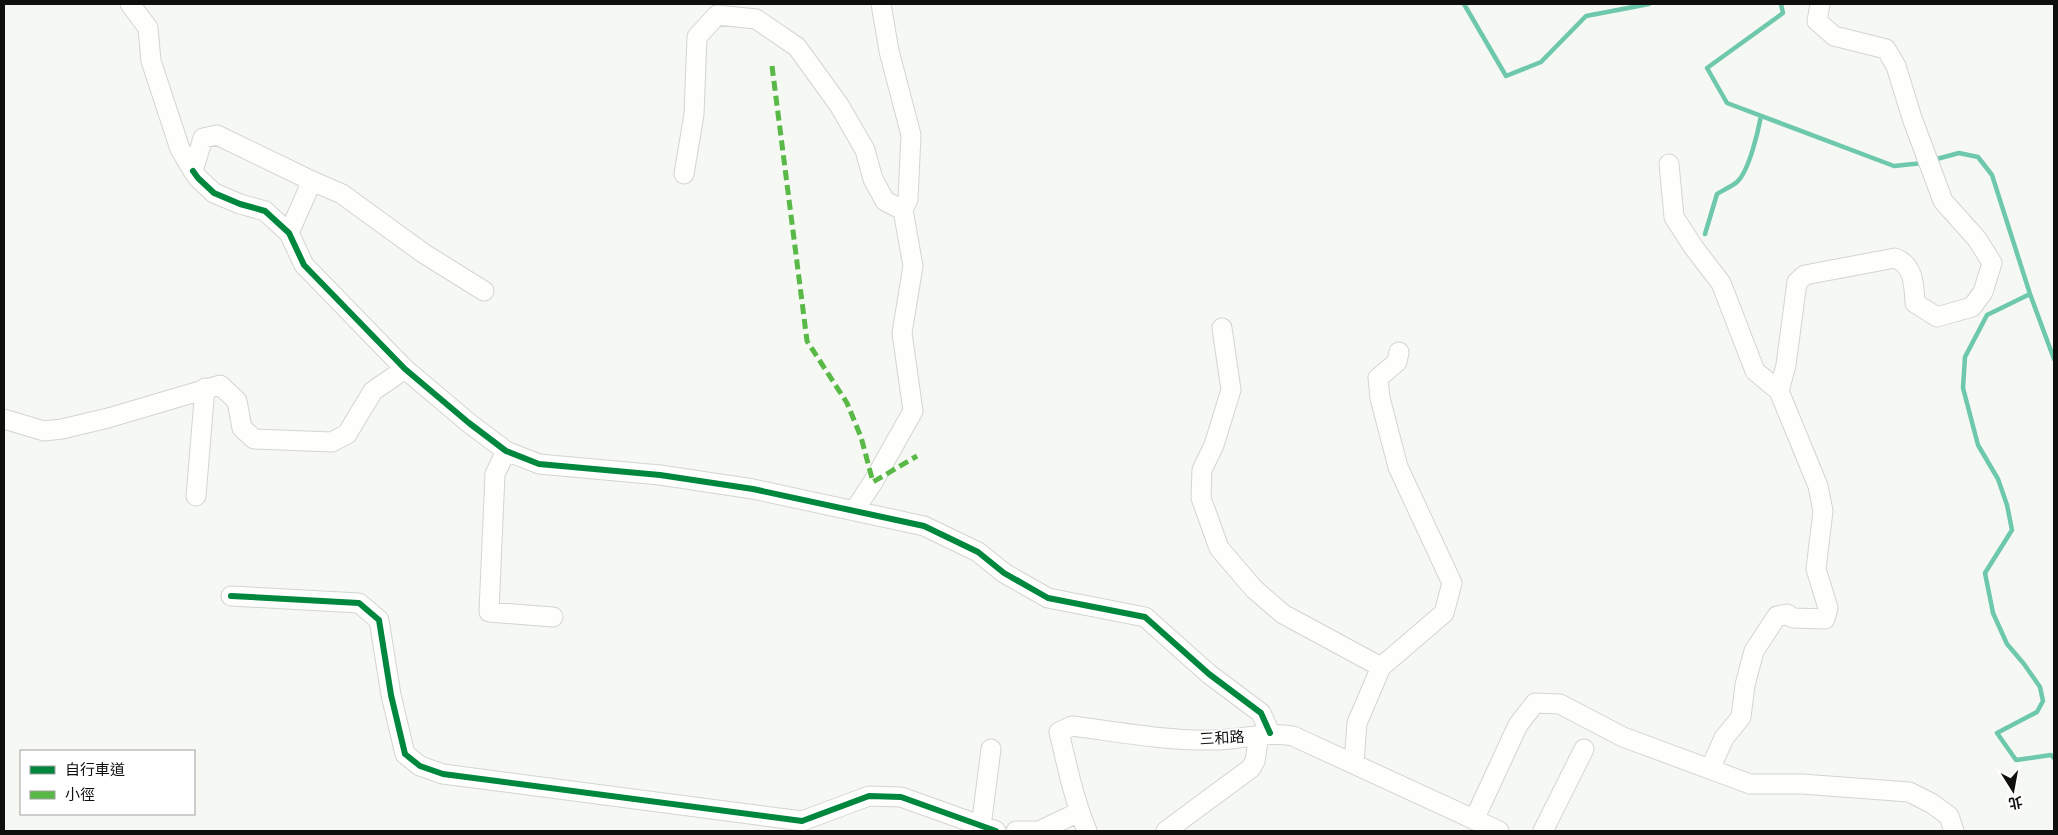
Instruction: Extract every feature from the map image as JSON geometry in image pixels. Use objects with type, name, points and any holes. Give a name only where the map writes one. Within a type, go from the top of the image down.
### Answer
[{"type":"street","points":[[130,4],[148,28],[151,61],[180,149],[198,178],[214,193],[240,204],[265,211],[289,233],[304,265],[404,369],[506,451],[539,464],[660,474],[753,489],[924,526],[978,552],[1004,573],[1048,598],[1146,617],[1209,674],[1261,713],[1264,734],[1251,768],[1166,831]]},
{"type":"street","points":[[854,511],[873,482],[913,411],[902,333],[913,266],[903,210],[908,199],[911,135],[889,51],[881,4]]},
{"type":"street","points":[[1779,391],[1786,365],[1797,282],[1805,275],[1895,258],[1903,261],[1913,277],[1915,303],[1936,317],[1972,307],[1983,292],[1992,263],[1977,239],[1943,201],[1912,118],[1896,66],[1886,49],[1834,36],[1817,21],[1820,4]]},
{"type":"street","points":[[684,174],[694,114],[697,37],[717,15],[756,19],[797,47],[839,105],[865,150],[873,179],[885,201],[903,210]]},
{"type":"street","points":[[193,171],[203,138],[218,135],[342,194],[423,253],[484,291]]},
{"type":"street","points":[[1669,164],[1674,216],[1694,248],[1721,283],[1755,370],[1779,391],[1818,486],[1823,511],[1816,569],[1828,608],[1824,619],[1793,618],[1787,614],[1778,616],[1754,651],[1745,685],[1741,718],[1724,738],[1710,769]]},
{"type":"street","points":[[289,233],[312,181]]},
{"type":"street","points":[[1222,328],[1231,390],[1214,445],[1202,470],[1202,498],[1219,548],[1254,589],[1283,614],[1381,667]]},
{"type":"street","points":[[1354,763],[1357,723],[1381,667],[1444,613],[1452,583],[1398,467],[1380,398],[1378,378],[1397,362],[1399,352]]},
{"type":"street","points":[[4,419],[44,431],[62,429],[108,418],[220,385],[237,402],[242,428],[254,439],[332,442],[347,434],[373,391],[404,369]]},
{"type":"street","points":[[196,496],[206,388]]},
{"type":"street","points":[[506,451],[495,474],[489,612],[553,617]]},
{"type":"street","points":[[232,596],[359,603],[379,620],[391,696],[405,754],[420,766],[443,774],[802,821],[869,796],[901,796],[988,829],[991,749]]},
{"type":"street","points":[[1474,820],[1518,725],[1535,703],[1560,704],[1623,737],[1750,784],[1802,784],[1909,792],[1931,803],[1949,816],[1954,831]]},
{"type":"street","name":"三和路","points":[[1087,831],[1079,812],[1066,767],[1060,732],[1072,726],[1157,737],[1214,740],[1264,734],[1292,736],[1499,831]]},
{"type":"street","points":[[1543,831],[1584,749]]},
{"type":"street","points":[[1016,831],[1039,831],[1079,812]]},
{"type":"waterway","points":[[1464,4],[1506,76],[1541,62],[1586,16],[1649,4]]},
{"type":"waterway","points":[[1781,4],[1783,13],[1707,68],[1727,103],[1894,166],[1923,163]]},
{"type":"waterway","points":[[1705,234],[1717,194],[1737,182],[1745,169],[1758,132],[1761,116]]},
{"type":"waterway","points":[[1933,160],[1959,153],[1978,157],[1992,175],[2030,294],[2054,359]]},
{"type":"waterway","points":[[2030,294],[1987,315],[1965,357],[1963,388],[1978,445],[1998,479],[2007,505],[2012,530],[1985,573],[1993,613],[2007,644],[2040,687],[2043,701],[2037,712],[1997,733],[2016,760],[2051,755],[2054,758]]},
{"type":"marked path","points":[[772,66],[807,341],[847,403],[861,437],[873,482],[917,456]]},
{"type":"cycle path","points":[[193,171],[214,193],[240,204],[265,211],[289,233],[304,265],[405,369],[469,423],[506,451],[539,464],[660,475],[753,489],[924,526],[978,552],[1004,573],[1048,598],[1145,617],[1209,674],[1261,713],[1270,733]]},
{"type":"cycle path","points":[[231,596],[359,603],[379,620],[391,695],[405,754],[420,766],[443,774],[802,821],[869,796],[901,797],[996,831]]}]
